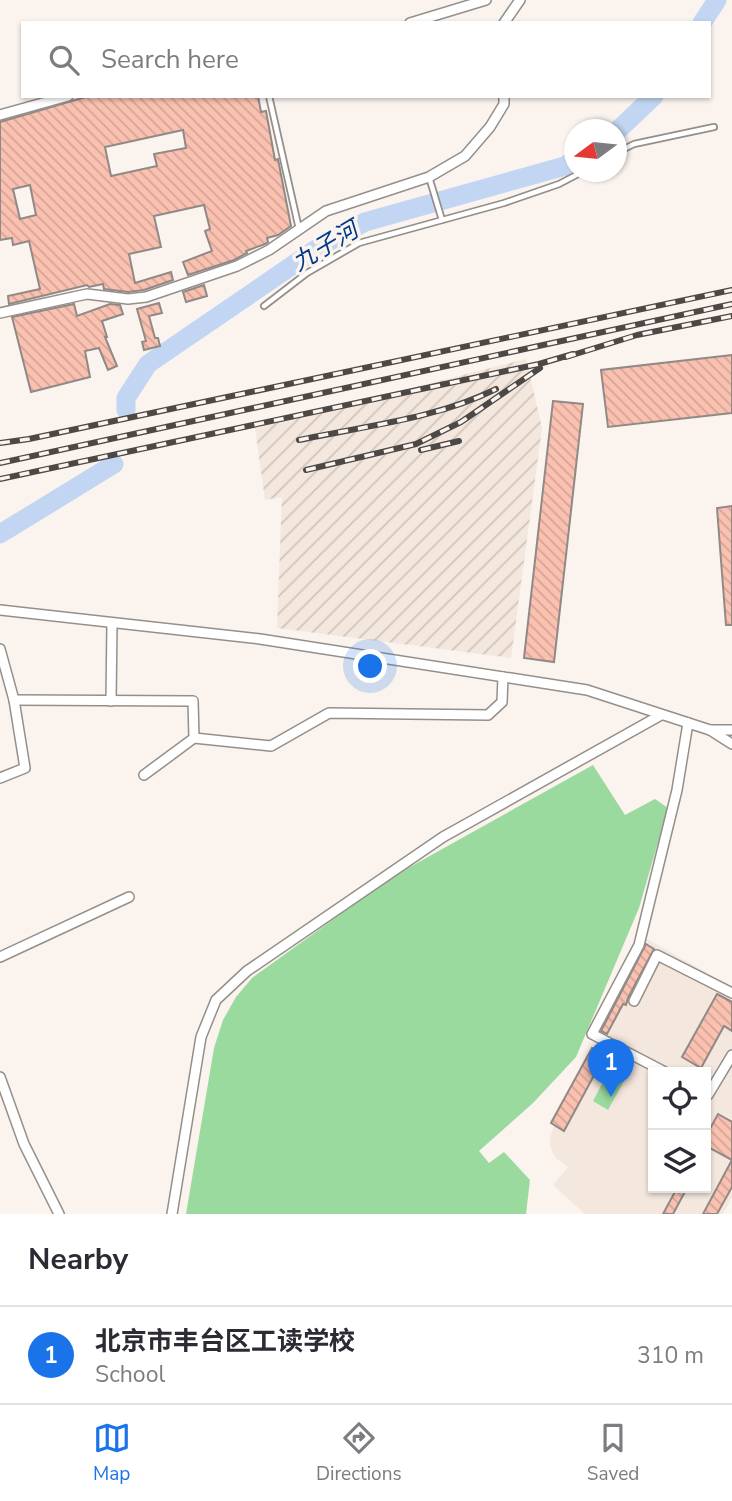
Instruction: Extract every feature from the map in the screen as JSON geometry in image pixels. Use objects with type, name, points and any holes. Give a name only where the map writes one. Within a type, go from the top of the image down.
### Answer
[{"type":"street","points":[[417,21],[486,0]]},
{"type":"street","points":[[505,21],[520,0]]},
{"type":"street","points":[[0,115],[61,98]]},
{"type":"street","points":[[0,313],[87,294],[128,299],[146,297],[237,266],[269,250],[326,211],[429,177],[465,156],[490,127],[504,104],[504,98]]},
{"type":"street","points":[[0,610],[260,639],[587,690],[710,730],[732,744]]},
{"type":"street","points":[[111,701],[112,623]]},
{"type":"street","points":[[0,649],[14,700],[25,768],[0,778]]},
{"type":"street","points":[[144,775],[194,738],[271,746],[329,713],[488,716],[502,702],[503,677]]},
{"type":"street","points":[[14,700],[194,701],[194,738]]},
{"type":"street","points":[[172,1214],[201,1037],[216,1000],[247,971],[443,837],[662,715]]},
{"type":"street","points":[[655,1067],[592,1034],[639,945],[677,790],[688,723]]},
{"type":"street","points":[[710,730],[732,730]]},
{"type":"street","points":[[0,957],[129,897]]},
{"type":"street","points":[[634,1001],[657,955],[732,993]]},
{"type":"street","points":[[711,1090],[732,1055]]},
{"type":"street","points":[[0,1077],[24,1144],[59,1214]]},
{"type":"lane","points":[[270,98],[299,229]]},
{"type":"lane","points":[[627,148],[714,127]]},
{"type":"lane","points":[[429,177],[442,220]]},
{"type":"lane","points":[[264,306],[307,273],[359,243],[504,203],[564,181]]},
{"type":"shaded area","points":[[526,359],[542,428],[511,658],[277,628],[282,497],[265,500],[255,428]]},
{"type":"shaded area","points":[[647,939],[732,987],[732,1197],[723,1214],[585,1214],[553,1185],[568,1167],[556,1158],[550,1146],[550,1137],[596,1046],[597,1030]]},
{"type":"green space","points":[[593,765],[625,815],[655,799],[668,808],[639,908],[576,1057],[533,1103],[479,1151],[489,1163],[504,1152],[530,1180],[526,1214],[186,1214],[214,1048],[223,1020],[236,997],[252,978],[392,877]]},
{"type":"green space","points":[[615,1059],[631,1068],[608,1110],[593,1101]]},
{"type":"building","points":[[82,98],[258,98],[261,112],[266,111],[291,226],[278,235],[267,238],[268,242],[265,244],[246,251],[247,253],[234,260],[188,275],[183,262],[212,251],[205,231],[210,229],[204,205],[154,216],[161,247],[129,254],[135,283],[171,272],[173,280],[144,290],[128,292],[104,289],[103,284],[89,287],[87,285],[9,304],[8,296],[40,289],[29,241],[13,245],[12,238],[0,240],[0,122]],"holes":[[[183,130],[186,148],[154,154],[157,166],[111,176],[105,147]],[[30,185],[36,215],[20,219],[13,189]]]},
{"type":"building","points":[[204,285],[207,296],[186,302],[183,292]]},
{"type":"building","points":[[159,303],[162,313],[149,316],[160,346],[144,350],[142,342],[146,341],[137,309]]},
{"type":"building","points":[[74,304],[77,316],[110,304],[120,305],[123,314],[102,321],[105,337],[117,366],[108,370],[99,348],[85,351],[90,377],[31,392],[12,317]]},
{"type":"building","points":[[732,355],[732,413],[608,427],[601,370]]},
{"type":"building","points":[[553,401],[583,404],[554,662],[524,658]]},
{"type":"building","points":[[732,506],[732,625],[726,625],[717,508]]},
{"type":"building","points":[[646,944],[654,949],[626,1005],[623,1004],[607,1034],[601,1031]]},
{"type":"building","points":[[717,994],[732,1002],[732,1031],[724,1026],[702,1067],[682,1057]]},
{"type":"building","points":[[592,1048],[605,1055],[564,1131],[551,1123]]},
{"type":"building","points":[[718,1114],[732,1122],[732,1160],[711,1149],[711,1127]]},
{"type":"building","points":[[732,1160],[732,1187],[717,1214],[703,1214]]},
{"type":"building","points":[[674,1193],[684,1193],[673,1214],[663,1214]]},
{"type":"waterway","name":"九子河","points":[[703,21],[717,0]]},
{"type":"waterway","name":"九子河","points":[[627,122],[652,98]]},
{"type":"waterway","name":"九子河","points":[[126,410],[126,398],[148,364],[322,245],[365,222],[564,166]]},
{"type":"waterway","name":"九子河","points":[[0,534],[114,464]]},
{"type":"railway","points":[[0,443],[732,290]]},
{"type":"railway","points":[[0,463],[732,304]]},
{"type":"railway","points":[[566,357],[637,335],[732,316]]},
{"type":"railway","points":[[0,479],[539,364],[573,354]]},
{"type":"railway","points":[[306,470],[416,444],[461,422],[540,368]]},
{"type":"railway","points":[[299,440],[424,415],[496,389]]},
{"type":"railway","points":[[421,450],[459,441]]},
{"type":"place","name":"北京市丰台区工读学校","points":[[611,1097]]}]
